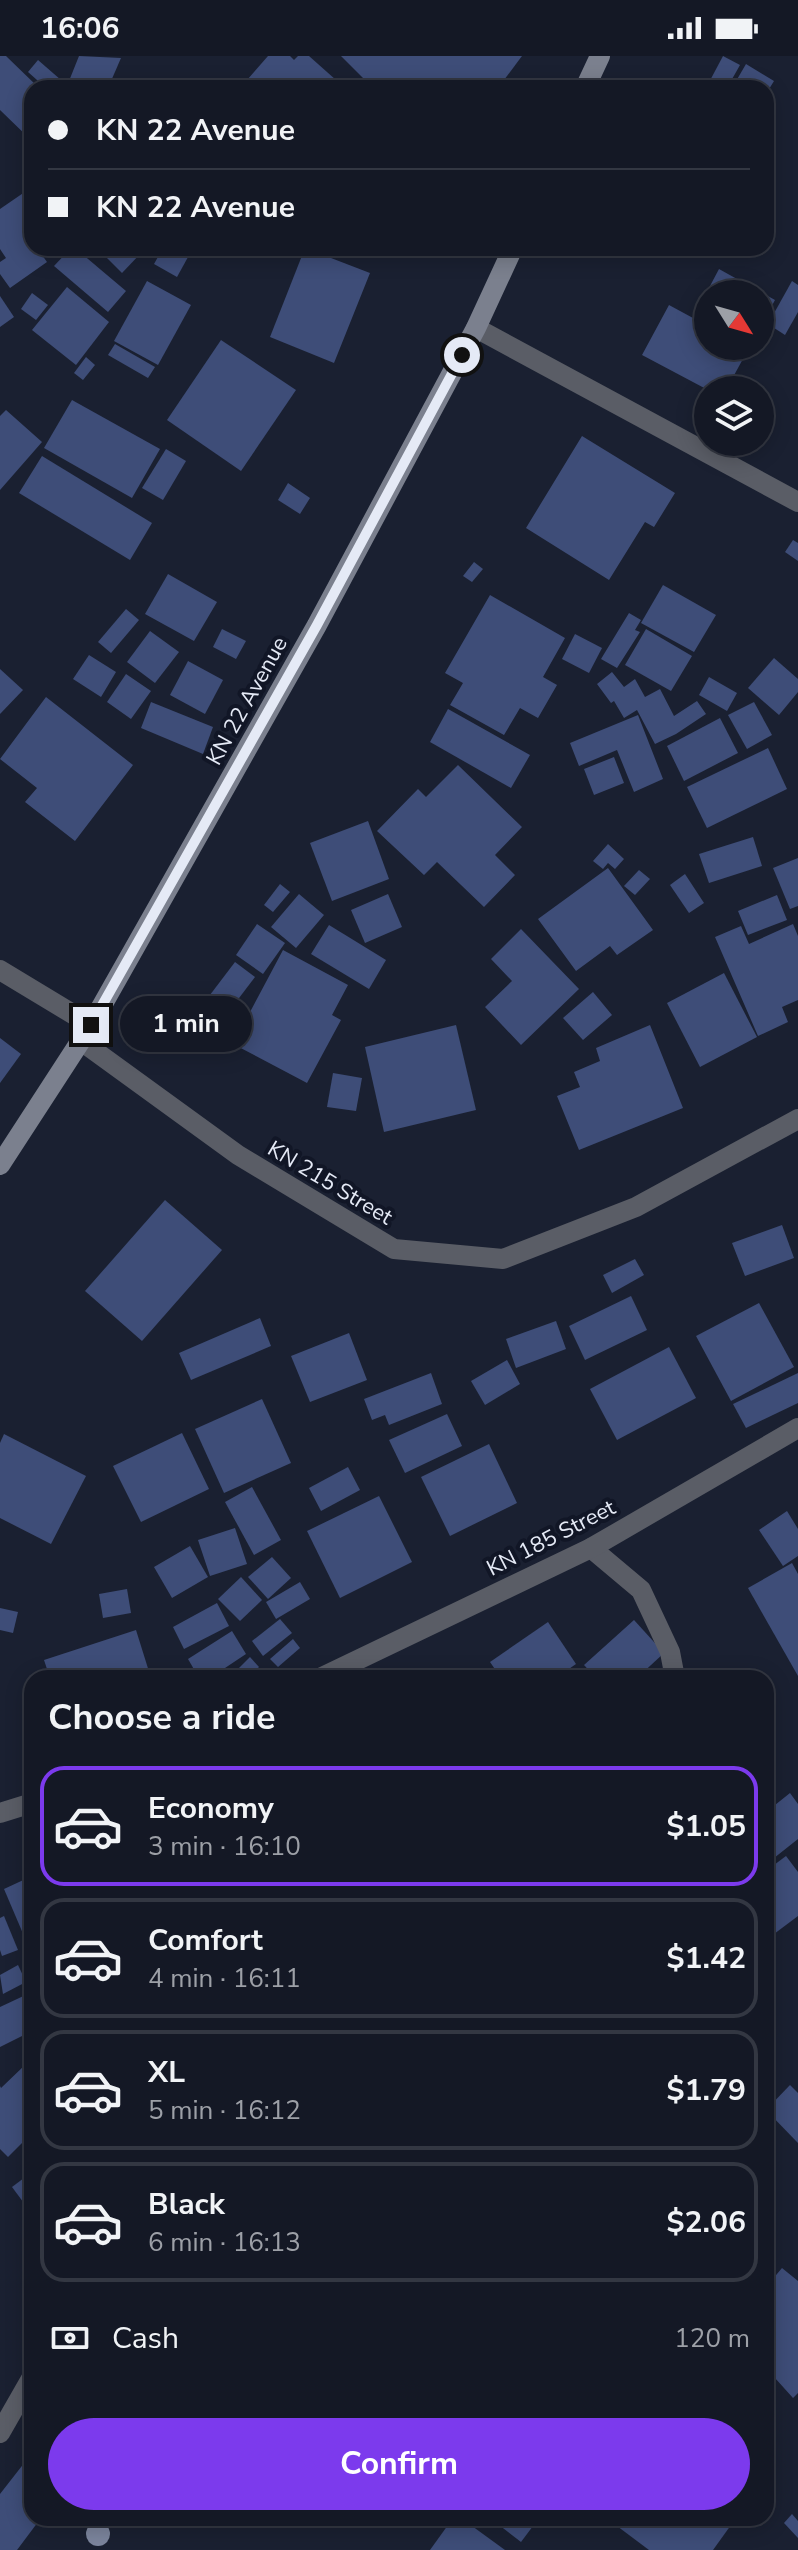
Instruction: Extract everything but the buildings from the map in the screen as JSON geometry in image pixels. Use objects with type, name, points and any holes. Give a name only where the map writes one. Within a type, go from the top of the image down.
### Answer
[{"type":"street","points":[[589,80],[600,56]]},
{"type":"street","name":"KN 22 Avenue","points":[[0,1165],[86,1033],[317,625],[476,328],[509,256]]},
{"type":"street","points":[[476,328],[798,502]]},
{"type":"street","name":"KN 215 Street","points":[[0,970],[86,1033],[238,1155],[394,1249],[503,1259],[636,1207],[798,1119]]},
{"type":"street","name":"KN 185 Street","points":[[337,1670],[591,1548],[798,1428]]},
{"type":"street","points":[[591,1548],[641,1590],[670,1652],[673,1670]]},
{"type":"street","points":[[0,1813],[24,1806]]},
{"type":"street","points":[[0,2433],[24,2391]]},
{"type":"route","points":[[91,1025],[317,625],[462,355]]}]
